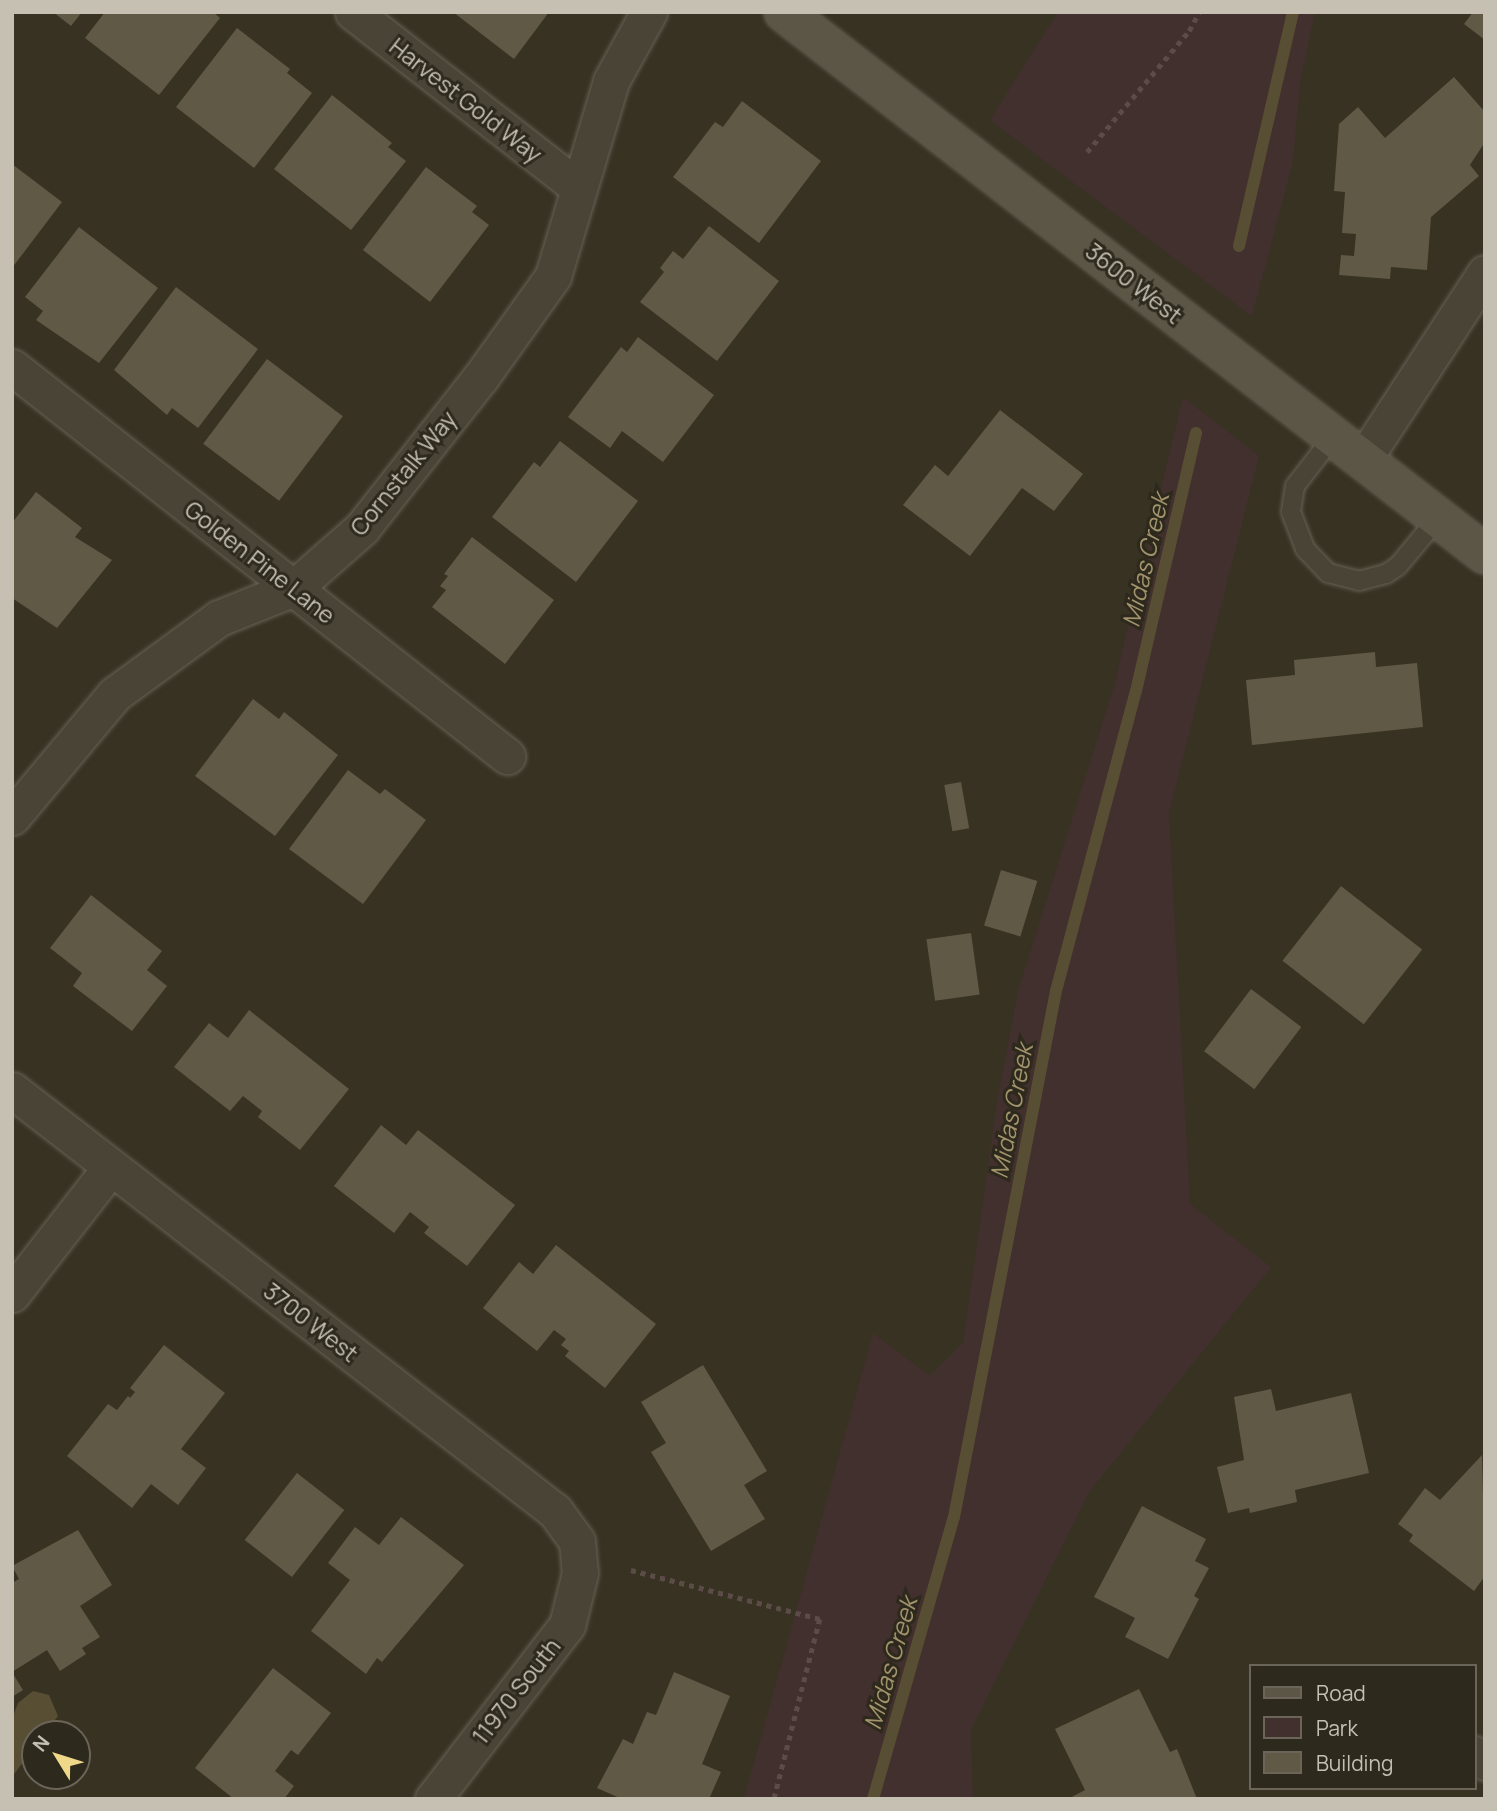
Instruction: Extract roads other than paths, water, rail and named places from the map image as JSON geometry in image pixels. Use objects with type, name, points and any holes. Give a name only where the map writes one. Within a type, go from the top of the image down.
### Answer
[{"type":"main road","name":"3600 West","points":[[784,12],[1485,554]]},
{"type":"street","name":"Harvest Gold Way","points":[[353,12],[579,188]]},
{"type":"street","name":"Cornstalk Way","points":[[12,817],[115,694],[219,618],[294,588],[362,528],[489,366],[553,276],[611,81],[649,12]]},
{"type":"street","points":[[1363,460],[1485,273]]},
{"type":"street","name":"Golden Pine Lane","points":[[12,368],[507,756]]},
{"type":"street","name":"3700 West","points":[[12,1090],[555,1511],[577,1541],[580,1573]]},
{"type":"street","points":[[12,1294],[111,1167]]},
{"type":"street","name":"11970 South","points":[[433,1799],[567,1625],[580,1573]]},
{"type":"lane","points":[[1334,437],[1295,486],[1291,512],[1305,548],[1328,573],[1359,581],[1386,574],[1398,566],[1438,517]]},
{"type":"waterway","name":"Midas Creek","points":[[1239,246],[1293,12]]},
{"type":"waterway","name":"Midas Creek","points":[[873,1799],[954,1517],[1056,991],[1136,691],[1196,433]]}]
